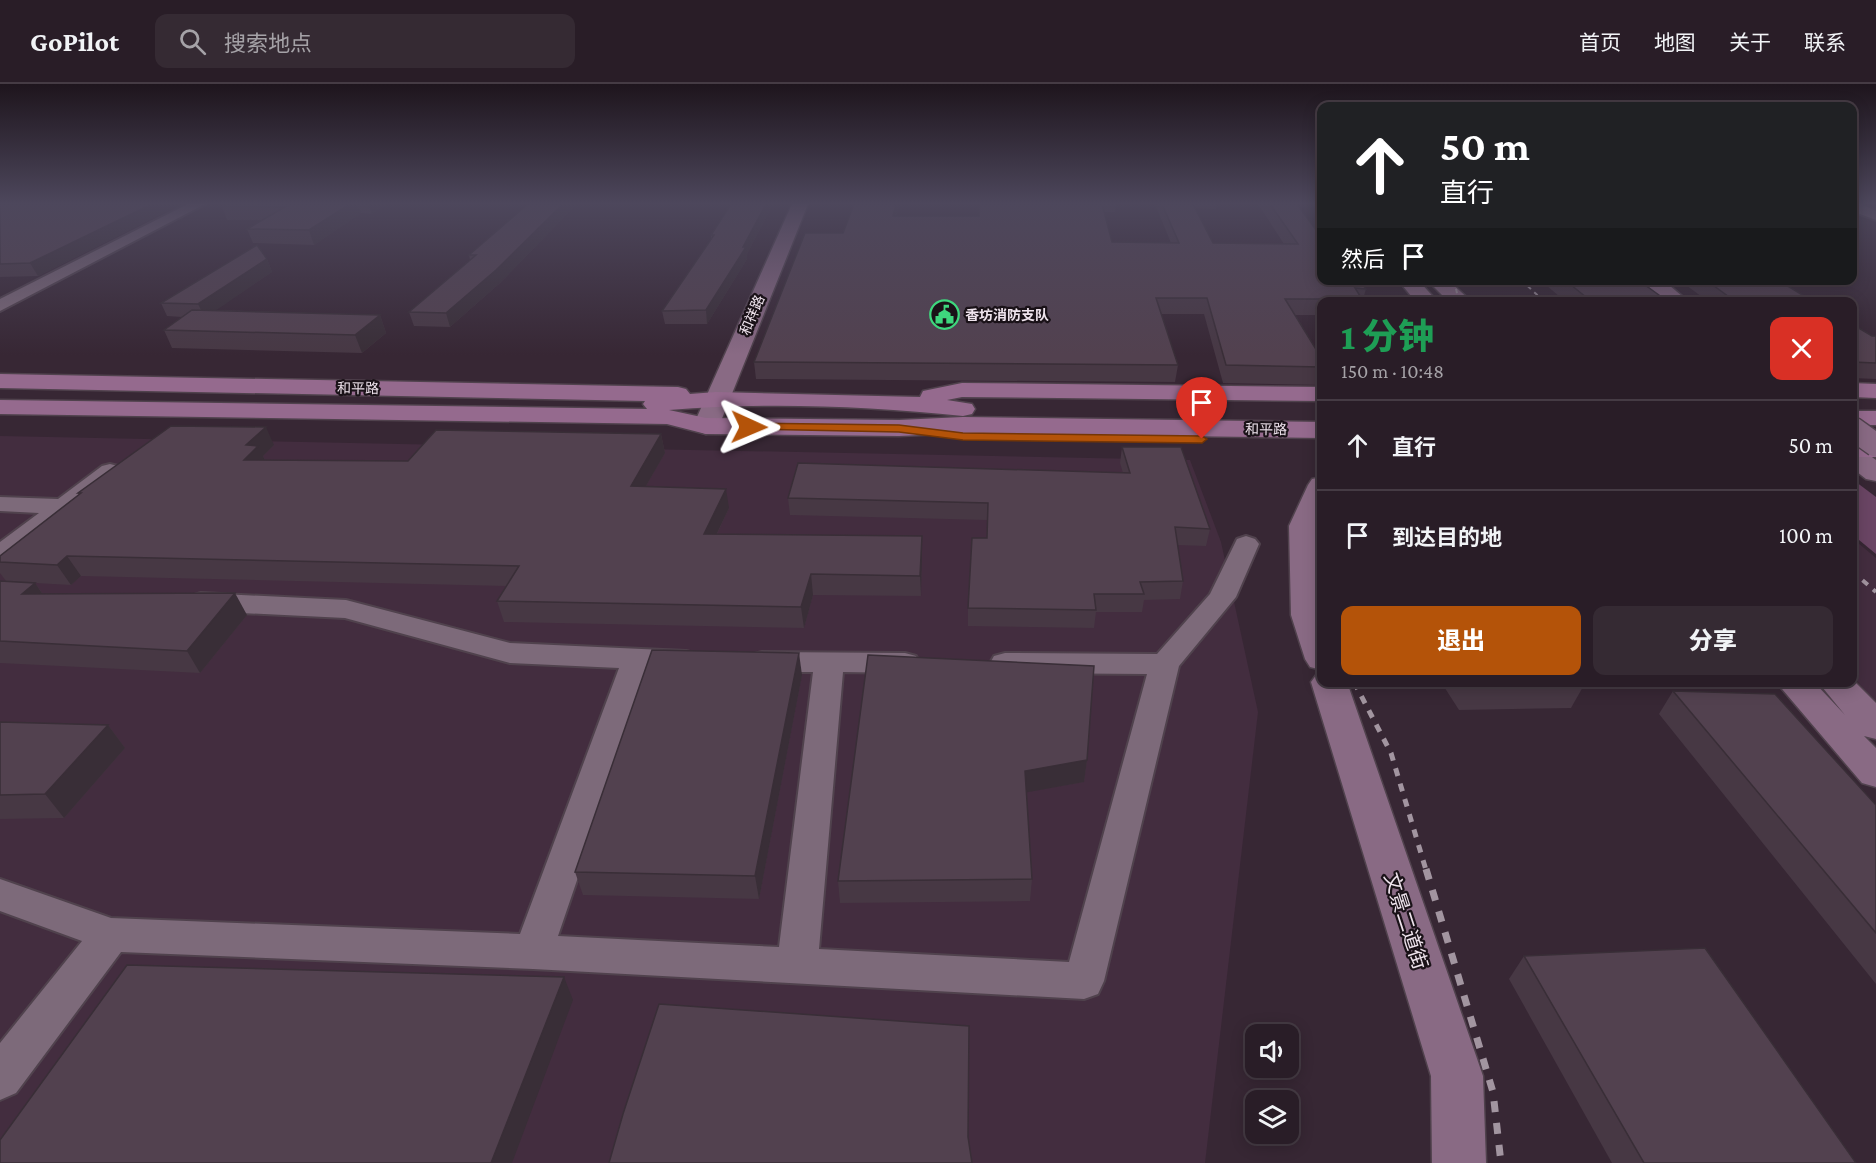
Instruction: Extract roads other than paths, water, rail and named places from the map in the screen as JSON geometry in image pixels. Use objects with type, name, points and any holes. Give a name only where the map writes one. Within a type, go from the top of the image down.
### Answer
[{"type":"main road","name":"和平路","points":[[0,381],[675,393],[716,399]]},
{"type":"main road","points":[[897,402],[962,390],[1317,394]]},
{"type":"main road","points":[[1857,390],[1876,391]]},
{"type":"main road","name":"和平路","points":[[0,393],[671,404],[716,399],[897,402],[963,409],[1317,412]]},
{"type":"main road","points":[[897,402],[1317,404]]},
{"type":"main road","name":"和平路","points":[[0,407],[667,417],[706,426]]},
{"type":"main road","points":[[1857,408],[1876,408]]},
{"type":"main road","points":[[1857,418],[1876,418]]},
{"type":"main road","name":"和平路","points":[[0,420],[170,428],[643,433],[706,426],[899,428],[963,425],[1317,430]]},
{"type":"main road","points":[[899,428],[963,436],[1317,441]]},
{"type":"main road","points":[[899,428],[963,445],[1317,452]]},
{"type":"main road","points":[[1857,437],[1876,438]]},
{"type":"main road","points":[[1857,449],[1876,447]]},
{"type":"street","points":[[0,306],[100,254]]},
{"type":"street","name":"和祥路","points":[[706,426],[778,254]]},
{"type":"street","points":[[1412,285],[1423,297]]},
{"type":"street","points":[[1442,285],[1456,297]]},
{"type":"street","points":[[1644,285],[1669,297]]},
{"type":"street","points":[[1857,432],[1876,447]]},
{"type":"street","points":[[0,554],[128,458]]},
{"type":"street","points":[[1857,459],[1876,473]]},
{"type":"street","points":[[1317,497],[1305,526],[1307,615],[1317,644]]},
{"type":"street","points":[[0,504],[62,506]]},
{"type":"street","points":[[0,895],[111,935],[533,952],[1084,981],[1165,664],[1222,597],[1246,544]]},
{"type":"street","points":[[179,601],[346,609],[510,652],[637,660],[933,663]]},
{"type":"street","points":[[533,952],[637,660]]},
{"type":"street","points":[[797,966],[829,663]]},
{"type":"street","points":[[980,663],[1165,664]]},
{"type":"street","name":"文景二道街","points":[[1331,687],[1457,1076],[1460,1163]]},
{"type":"street","points":[[1798,687],[1876,773]]},
{"type":"street","points":[[1840,687],[1876,726]]},
{"type":"street","points":[[0,1078],[111,935]]},
{"type":"railway","points":[[1455,285],[1458,297]]},
{"type":"railway","points":[[1526,285],[1540,297]]},
{"type":"railway","points":[[1857,575],[1876,592]]},
{"type":"railway","points":[[1357,687],[1391,753],[1426,870]]},
{"type":"railway","points":[[1426,869],[1493,1092],[1501,1163]]},
{"type":"place","name":"香坊消防支队","points":[[944,315]]}]
